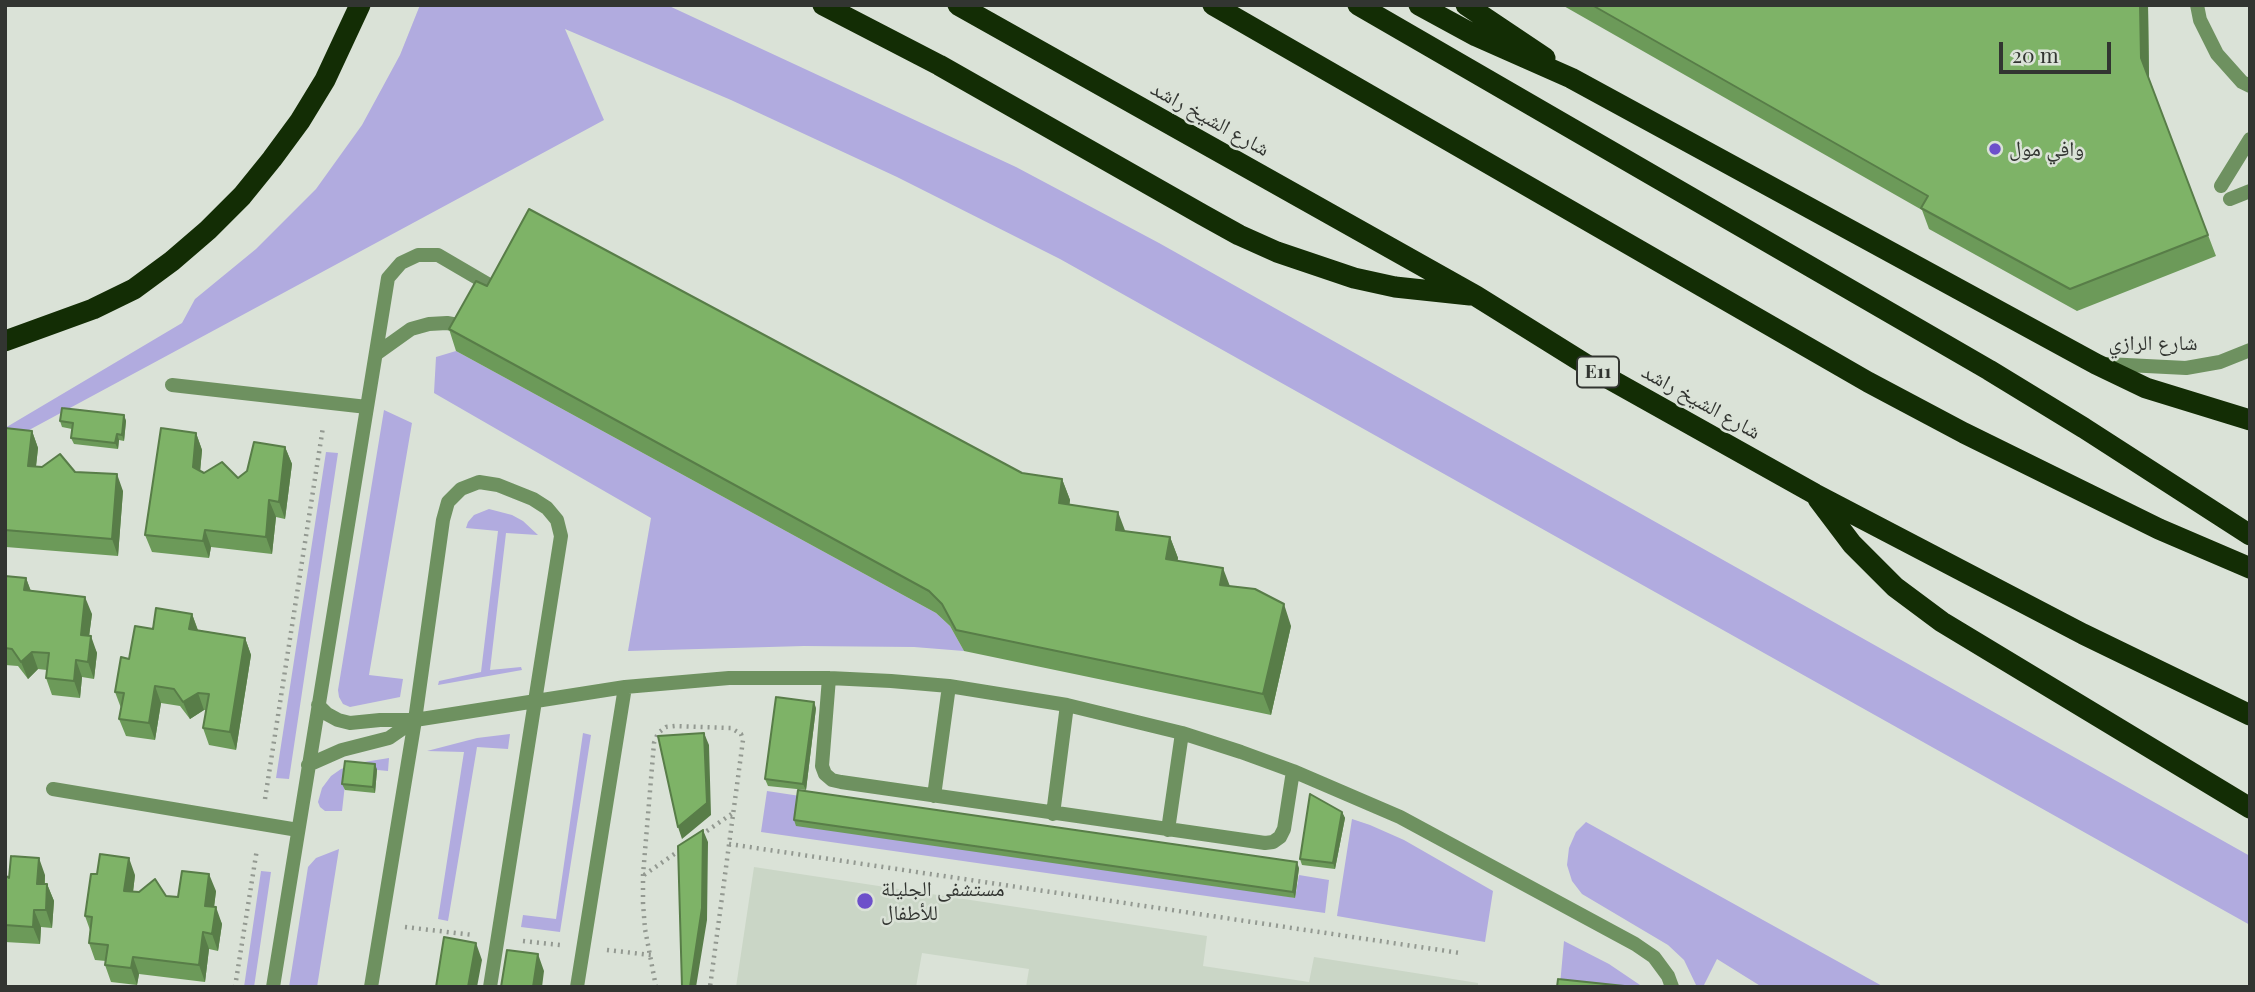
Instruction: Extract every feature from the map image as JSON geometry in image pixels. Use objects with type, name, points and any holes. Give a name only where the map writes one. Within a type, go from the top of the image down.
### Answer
[{"type":"highway","points":[[5,341],[93,309],[134,289],[208,230],[272,159],[325,80],[360,5]]},
{"type":"highway","points":[[823,5],[962,77],[1239,235],[1277,252],[1315,267],[1381,284],[1435,293],[1476,296]]},
{"type":"highway","name":"شارع الشيخ راشد","points":[[958,5],[1476,296],[1606,377],[1815,494],[2082,634],[2250,715]]},
{"type":"highway","points":[[1213,5],[1904,401],[2061,482],[2250,568]]},
{"type":"highway","points":[[1358,5],[1989,370],[2250,535]]},
{"type":"highway","points":[[1419,5],[1476,36],[1571,78],[2095,364],[2146,388],[2250,419]]},
{"type":"highway","points":[[1466,5],[1519,39],[1571,78]]},
{"type":"highway","points":[[1815,494],[1852,544],[1895,587],[1941,622],[2250,808]]},
{"type":"street","points":[[2197,5],[2200,20],[2217,54],[2242,82],[2250,86]]},
{"type":"street","points":[[2221,186],[2250,139]]},
{"type":"street","points":[[2230,199],[2250,191]]},
{"type":"street","points":[[273,987],[388,278],[401,263],[418,255],[438,255],[503,293]]},
{"type":"street","points":[[376,354],[411,329],[447,323],[469,327]]},
{"type":"street","name":"شارع الرازي","points":[[2095,364],[2186,368],[2220,362],[2250,350]]},
{"type":"street","points":[[172,385],[367,407]]},
{"type":"street","points":[[371,987],[415,720],[443,520],[448,502],[461,489],[479,482],[498,485],[533,499],[547,508],[556,520],[561,536],[490,987]]},
{"type":"street","points":[[318,705],[327,714],[350,723],[415,720],[625,687],[729,678],[830,678],[950,686],[1067,705],[1182,733],[1293,771],[1400,817],[1635,944],[1654,957],[1668,976],[1672,987]]},
{"type":"street","points":[[830,678],[821,766],[832,780],[841,782],[1265,843],[1280,837],[1284,829],[1293,771]]},
{"type":"street","points":[[934,796],[950,686]]},
{"type":"street","points":[[581,983],[625,687]]},
{"type":"street","points":[[1053,814],[1067,705]]},
{"type":"street","points":[[309,765],[342,750],[390,738],[415,720]]},
{"type":"street","points":[[1168,830],[1182,733]]},
{"type":"street","points":[[52,789],[298,830]]},
{"type":"path","points":[[235,987],[327,402]]},
{"type":"path","points":[[656,987],[645,929],[643,875],[654,743],[658,733],[666,726],[732,728],[741,734],[743,740],[710,987]]},
{"type":"path","points":[[699,836],[733,813]]},
{"type":"path","points":[[643,875],[688,844]]},
{"type":"path","points":[[729,844],[1460,953]]},
{"type":"shaded area","points":[[420,5],[667,5],[1016,167],[1159,243],[2250,856],[2250,925],[1060,259],[897,177],[731,100],[565,29],[604,120],[5,443],[5,428],[182,323],[195,299],[256,249],[316,189],[362,125],[400,55]]},
{"type":"shaded area","points":[[456,351],[936,613],[950,626],[964,651],[914,647],[804,646],[628,651],[651,518],[434,393],[436,357]]},
{"type":"shaded area","points":[[384,410],[412,423],[369,675],[403,679],[400,697],[350,707],[343,704],[338,690]]},
{"type":"shaded area","points":[[326,452],[338,453],[289,779],[276,778]]},
{"type":"shaded area","points":[[489,509],[512,515],[538,535],[506,533],[490,670],[521,667],[522,670],[438,685],[439,681],[481,672],[498,531],[466,528],[474,515]]},
{"type":"shaded area","points":[[583,733],[591,735],[560,932],[521,927],[523,915],[556,919]]},
{"type":"shaded area","points":[[510,734],[508,749],[477,747],[448,921],[438,919],[464,752],[427,751],[477,738]]},
{"type":"shaded area","points":[[389,758],[388,771],[347,767],[342,811],[325,811],[320,807],[318,802],[322,788],[331,776],[341,769],[358,763]]},
{"type":"shaded area","points":[[767,791],[1295,898],[1299,875],[1329,880],[1325,913],[761,832]]},
{"type":"shaded area","points":[[1352,819],[1404,840],[1493,891],[1485,942],[1337,916]]},
{"type":"shaded area","points":[[1586,822],[1884,987],[1762,987],[1717,959],[1703,987],[1697,987],[1684,960],[1668,945],[1582,894],[1572,881],[1567,865],[1569,848],[1576,832]]},
{"type":"shaded area","points":[[339,849],[317,987],[289,987],[308,867],[316,858]]},
{"type":"shaded area","name":"مستشفى الجليلة للأطفال","points":[[754,867],[1207,936],[1203,966],[1309,982],[1314,957],[1478,983],[1478,987],[1026,987],[1029,969],[922,953],[916,987],[736,987]]},
{"type":"shaded area","points":[[261,871],[271,872],[254,987],[244,987]]},
{"type":"shaded area","points":[[1564,941],[1609,964],[1643,987],[1560,985]]},
{"type":"building","name":"وافي مول","points":[[1592,5],[2140,5],[2141,58],[2208,235],[2070,289],[1921,208],[1928,196]]},
{"type":"building","points":[[529,209],[1022,473],[1062,479],[1059,503],[1118,512],[1116,530],[1170,537],[1166,559],[1223,568],[1220,585],[1255,589],[1284,604],[1263,694],[956,630],[942,604],[929,591],[449,329],[476,281],[487,286]]},
{"type":"building","points":[[62,408],[124,415],[122,435],[117,434],[115,443],[71,438],[73,423],[60,421]]},
{"type":"building","points":[[5,428],[32,431],[28,466],[42,467],[60,454],[75,472],[117,474],[112,539],[5,530]]},
{"type":"building","points":[[161,428],[196,433],[193,467],[204,473],[222,462],[238,478],[247,471],[254,442],[285,447],[279,502],[269,500],[266,537],[205,530],[203,541],[145,535]]},
{"type":"building","points":[[5,576],[26,578],[24,590],[85,597],[81,635],[91,636],[88,662],[76,660],[74,681],[46,678],[49,653],[32,652],[21,662],[12,649],[5,648]]},
{"type":"building","points":[[156,608],[192,614],[189,629],[245,638],[230,732],[203,728],[209,694],[198,693],[183,702],[174,689],[155,686],[149,723],[119,719],[124,693],[115,692],[121,657],[129,659],[135,626],[153,629]]},
{"type":"building","points":[[776,697],[814,702],[803,784],[765,779]]},
{"type":"building","points":[[704,733],[707,803],[678,827],[658,736]]},
{"type":"building","points":[[345,761],[375,764],[373,787],[342,784]]},
{"type":"building","points":[[798,790],[1297,862],[1293,892],[794,820]]},
{"type":"building","points":[[1310,794],[1342,812],[1333,863],[1300,859]]},
{"type":"building","points":[[703,830],[702,908],[690,987],[682,987],[678,846]]},
{"type":"building","points":[[100,854],[129,858],[124,891],[139,892],[155,879],[166,896],[178,897],[182,871],[209,874],[205,906],[216,907],[212,934],[203,932],[199,965],[133,957],[131,968],[105,965],[108,945],[89,943],[92,917],[85,916],[91,874],[97,874]]},
{"type":"building","points":[[11,856],[39,858],[37,884],[47,884],[46,910],[34,910],[33,927],[5,925],[5,875],[9,878]]},
{"type":"building","points":[[444,937],[476,943],[468,987],[436,987]]},
{"type":"building","points":[[507,950],[538,954],[533,987],[501,987]]},
{"type":"building","points":[[1558,979],[1634,987],[1557,987]]},
{"type":"place","name":"وافي مول","points":[[1995,149]]},
{"type":"place","name":"مستشفى الجليلة للأطفال","points":[[865,901]]}]
